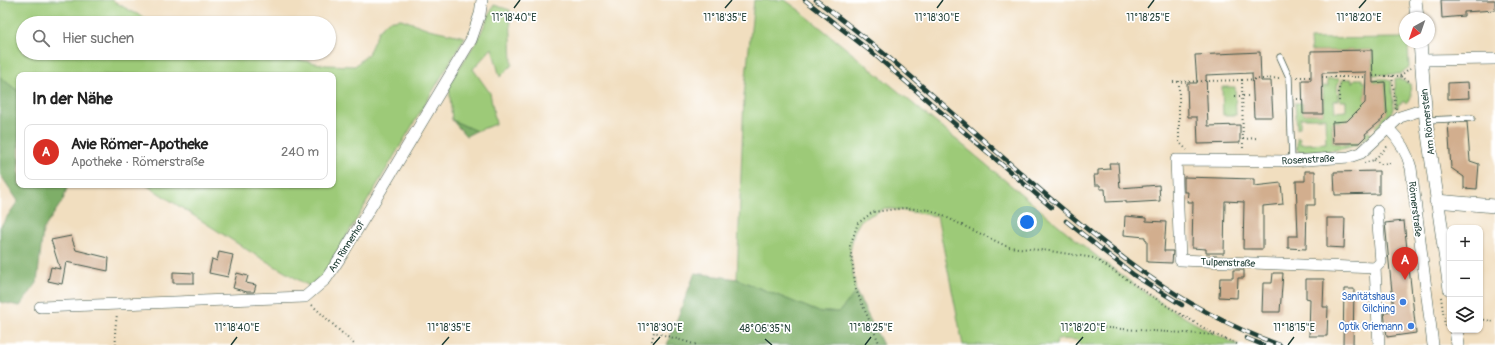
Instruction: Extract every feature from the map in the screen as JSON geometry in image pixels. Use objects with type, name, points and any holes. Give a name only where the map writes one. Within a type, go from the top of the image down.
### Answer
[{"type":"street","name":"Am Rinnerhof","points":[[40,307],[305,296],[326,279],[342,255],[471,40],[480,14],[482,0]]},
{"type":"street","points":[[1415,0],[1416,12]]},
{"type":"street","name":"Am Römerstein","points":[[1419,48],[1416,64],[1426,115],[1436,201]]},
{"type":"street","points":[[1416,64],[1495,59]]},
{"type":"street","name":"Rosenstraße","points":[[1176,160],[1292,161],[1348,157],[1361,153],[1400,118],[1426,115]]},
{"type":"street","name":"Römerstraße","points":[[1388,128],[1408,156],[1411,168],[1433,345]]},
{"type":"street","name":"Tulpenstraße","points":[[1176,160],[1180,260],[1375,268]]},
{"type":"street","points":[[1447,270],[1436,201],[1495,206]]},
{"type":"street","points":[[1377,211],[1381,262],[1375,268],[1375,316],[1379,345]]},
{"type":"street","points":[[1456,333],[1458,345]]},
{"type":"lane","points":[[1280,57],[1289,77],[1292,161]]},
{"type":"lane","points":[[1426,115],[1472,118]]},
{"type":"path","points":[[1400,76],[1416,64]]},
{"type":"path","points":[[1339,101],[1339,86],[1342,82],[1344,72]]},
{"type":"path","points":[[1373,76],[1400,76],[1411,82]]},
{"type":"path","points":[[1392,76],[1396,112]]},
{"type":"path","points":[[1173,82],[1289,77],[1311,78]]},
{"type":"path","points":[[1322,77],[1366,77]]},
{"type":"path","points":[[1242,80],[1244,161]]},
{"type":"path","points":[[1179,82],[1179,142],[1191,153]]},
{"type":"path","points":[[1235,96],[1251,96]]},
{"type":"path","points":[[1243,139],[1257,138]]},
{"type":"path","points":[[1374,160],[1381,164],[1391,163]]},
{"type":"path","points":[[880,345],[856,290],[850,246],[858,223],[873,212],[904,208],[931,210],[1008,247],[1050,251],[1094,258],[1167,306],[1216,335],[1239,345]]},
{"type":"path","points":[[311,304],[355,345]]},
{"type":"path","points":[[116,319],[116,345]]},
{"type":"path","points":[[1483,320],[1495,322]]},
{"type":"path","points":[[1092,327],[1216,335]]},
{"type":"path","points":[[650,345],[654,332],[697,345]]},
{"type":"green space","points":[[0,0],[112,0],[141,16],[16,16],[16,60],[301,60],[326,65],[355,66],[368,54],[379,30],[388,21],[401,19],[429,29],[465,37],[324,274],[309,286],[249,251],[151,188],[336,188],[336,72],[16,72],[16,90],[0,77]]},
{"type":"green space","points":[[754,0],[785,0],[825,31],[1061,228],[1117,272],[1176,312],[1207,330],[1239,345],[1079,345],[1078,340],[1057,339],[1056,345],[963,345],[937,216],[885,208],[861,220],[854,232],[850,252],[856,292],[839,312],[819,312],[737,279],[744,96]]},
{"type":"green space","points":[[494,5],[510,10],[512,65],[500,77],[492,48],[473,69],[490,93],[496,124],[476,131],[452,120],[449,84],[478,39]]},
{"type":"green space","points":[[1399,38],[1399,48],[1408,48],[1409,67],[1400,74],[1373,75],[1372,50],[1311,51],[1310,39]]},
{"type":"green space","points":[[0,77],[16,90],[16,188],[67,188],[63,200],[43,230],[37,283],[20,306],[0,302],[0,227],[18,201],[0,174]]},
{"type":"green space","points":[[1395,78],[1410,84],[1411,98],[1406,103],[1404,101],[1398,105],[1398,108],[1396,107]]},
{"type":"green space","points":[[1327,79],[1340,79],[1337,86],[1338,100],[1334,101],[1335,112],[1346,111],[1346,101],[1340,101],[1340,87],[1343,79],[1352,79],[1352,82],[1354,82],[1355,79],[1363,79],[1363,82],[1366,82],[1365,100],[1367,103],[1352,116],[1347,123],[1336,121],[1336,123],[1332,123],[1333,143],[1347,145],[1347,143],[1360,141],[1368,131],[1371,134],[1355,145],[1346,148],[1328,151],[1299,152],[1297,149],[1297,137],[1300,139],[1300,144],[1326,143],[1325,118],[1300,118],[1300,127],[1297,129],[1295,103],[1302,103],[1303,114],[1323,114],[1323,86],[1328,86]]},
{"type":"green space","points":[[1373,79],[1387,79],[1391,81],[1394,109],[1377,128],[1374,125],[1383,119],[1382,118],[1387,112],[1385,83],[1373,83]]},
{"type":"green space","points":[[1222,87],[1235,87],[1236,115],[1223,115]]},
{"type":"green space","points":[[452,120],[476,131],[466,136]]},
{"type":"green space","points":[[695,273],[737,279],[819,312],[839,312],[856,292],[883,345],[667,345]]},
{"type":"building","points":[[1441,0],[1495,0],[1495,10],[1464,12],[1464,16],[1442,18]]},
{"type":"building","points":[[1372,50],[1373,83],[1385,82],[1387,113],[1382,118],[1383,119],[1365,134],[1366,136],[1359,143],[1333,143],[1332,122],[1347,121],[1365,103],[1366,72],[1322,73],[1323,114],[1303,114],[1302,80],[1311,80],[1311,51]]},
{"type":"building","points":[[1260,52],[1261,81],[1271,81],[1273,117],[1254,117],[1252,73],[1206,75],[1208,126],[1240,125],[1240,143],[1198,144],[1197,117],[1188,117],[1187,83],[1197,83],[1195,55]]},
{"type":"building","points":[[1468,82],[1469,98],[1448,99],[1448,83]]},
{"type":"building","points":[[1467,122],[1470,161],[1479,164],[1477,189],[1464,188],[1464,177],[1451,168],[1448,123]]},
{"type":"building","points":[[1109,163],[1118,163],[1120,188],[1159,185],[1160,201],[1126,203],[1126,201],[1106,202],[1105,189],[1100,189],[1100,185],[1095,185],[1094,175],[1098,175],[1098,170],[1110,169]]},
{"type":"building","points":[[1305,171],[1315,171],[1315,205],[1307,205],[1306,249],[1288,248],[1288,236],[1298,236],[1296,181],[1305,181]]},
{"type":"building","points":[[1379,171],[1379,194],[1335,195],[1334,172]]},
{"type":"building","points":[[1184,177],[1254,179],[1254,186],[1281,183],[1283,204],[1263,206],[1263,249],[1243,249],[1244,202],[1225,201],[1224,253],[1206,253],[1206,249],[1192,248],[1193,202],[1187,202],[1188,192],[1184,192]]},
{"type":"building","points":[[1125,216],[1146,218],[1146,221],[1166,222],[1164,251],[1173,251],[1172,263],[1147,262],[1147,240],[1145,237],[1124,235]]},
{"type":"building","points":[[1327,218],[1345,218],[1344,248],[1327,247]]},
{"type":"building","points":[[1404,221],[1416,333],[1387,337],[1384,312],[1394,311],[1385,223]]},
{"type":"building","points":[[71,236],[76,250],[109,258],[108,271],[66,262],[62,284],[48,281],[51,267],[60,269],[51,240]]},
{"type":"building","points":[[219,252],[233,255],[228,277],[209,273],[212,259],[217,261]]},
{"type":"building","points":[[1233,270],[1244,270],[1244,278],[1238,278],[1237,298],[1219,297],[1220,278],[1233,278]]},
{"type":"building","points":[[173,272],[194,273],[194,283],[173,283]]},
{"type":"building","points":[[237,273],[248,276],[246,283],[256,285],[254,292],[247,292],[233,288]]},
{"type":"building","points":[[1273,273],[1283,273],[1280,312],[1262,312],[1263,283],[1272,283]]},
{"type":"building","points":[[1306,279],[1324,279],[1323,307],[1328,307],[1327,336],[1309,336],[1310,299],[1306,298]]},
{"type":"building","points":[[1344,289],[1354,289],[1353,345],[1343,345]]},
{"type":"railway","points":[[805,0],[875,55],[1051,207]]},
{"type":"railway","points":[[816,0],[869,41],[1052,200],[1112,249],[1175,294],[1243,330],[1280,345]]},
{"type":"railway","points":[[1066,221],[1134,275],[1182,305]]},
{"type":"railway","points":[[1246,338],[1263,345]]},
{"type":"place","name":"Avie Römer-Apotheke","points":[[1405,280]]},
{"type":"place","name":"Sanitätshaus Gilching","points":[[1403,302]]},
{"type":"place","name":"Optik Griemann","points":[[1411,326]]}]
